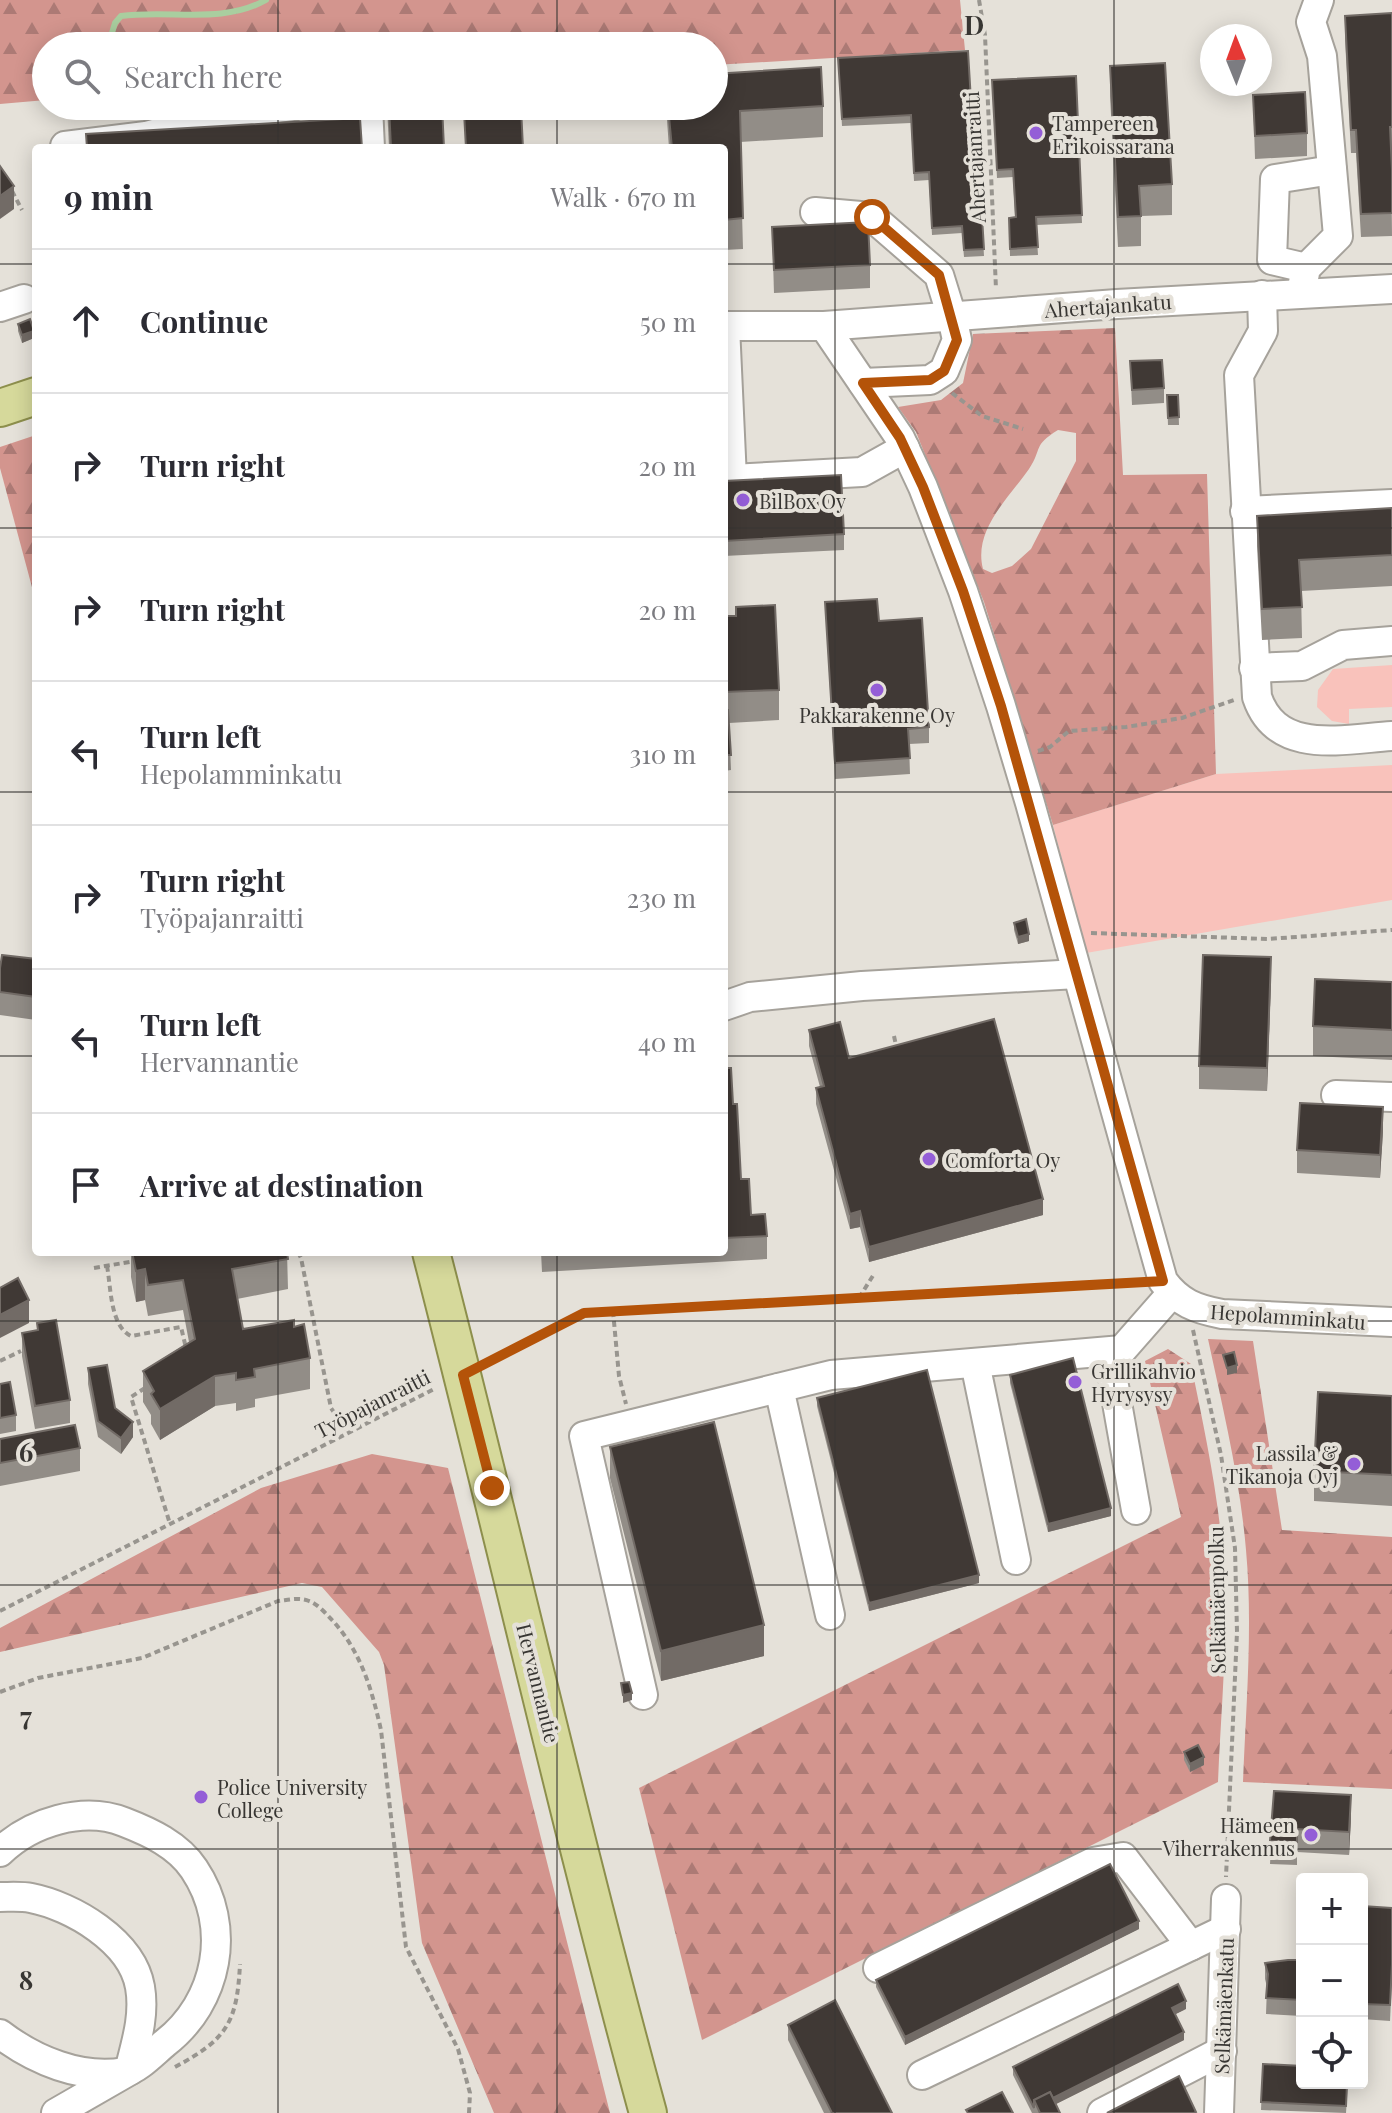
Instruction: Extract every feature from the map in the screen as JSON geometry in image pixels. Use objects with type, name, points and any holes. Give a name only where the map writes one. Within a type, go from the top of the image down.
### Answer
[{"type":"main road","points":[[0,408],[32,397]]},
{"type":"main road","name":"Hervannantie","points":[[432,1256],[590,1895],[648,2113]]},
{"type":"street","points":[[1319,0],[1311,22],[1322,56],[1338,236],[1304,281],[1272,260],[1275,179],[1332,170]]},
{"type":"street","points":[[81,144],[146,136],[207,120]]},
{"type":"street","points":[[369,120],[370,144]]},
{"type":"street","points":[[815,212],[872,217],[939,275],[952,317],[957,340],[944,371],[930,380],[863,383]]},
{"type":"street","name":"Ahertajankatu","points":[[824,326],[1262,295],[1304,281],[1392,289]]},
{"type":"street","points":[[1262,295],[1263,331],[1239,375],[1255,680],[1262,711],[1284,733],[1300,738],[1392,736]]},
{"type":"street","points":[[643,1695],[584,1436],[831,1375],[1122,1350],[1174,1293],[1077,974],[1017,759],[963,591],[923,487],[905,448],[824,326],[728,326]]},
{"type":"street","points":[[728,392],[732,479],[862,472],[905,448]]},
{"type":"street","points":[[1245,511],[1392,504]]},
{"type":"street","points":[[1255,680],[1302,666],[1343,645],[1392,641]]},
{"type":"street","points":[[728,1005],[750,997],[862,986],[1077,974]]},
{"type":"street","points":[[1336,1095],[1392,1097]]},
{"type":"street","name":"Hepolamminkatu","points":[[1174,1293],[1199,1310],[1222,1314],[1392,1322]]},
{"type":"street","points":[[1108,1352],[1136,1510]]},
{"type":"street","points":[[975,1363],[1016,1560]]},
{"type":"street","points":[[779,1388],[830,1615]]},
{"type":"street","points":[[0,1852],[23,1833],[54,1821],[85,1815],[111,1817],[151,1832],[194,1868],[209,1900],[215,1925],[217,1951],[211,1982],[201,2004],[176,2035],[129,2071],[56,2113]]},
{"type":"street","points":[[878,1968],[1093,1862],[1123,1857],[1191,1946]]},
{"type":"street","points":[[0,1897],[31,1898],[70,1911],[101,1929],[126,1956],[140,1984],[142,2019],[129,2071]]},
{"type":"street","name":"Selkämäenkatu","points":[[1219,2113],[1226,1899]]},
{"type":"street","points":[[922,2075],[1226,1929]]},
{"type":"street","points":[[0,2034],[23,2051],[73,2070],[99,2073],[129,2071]]},
{"type":"street","points":[[1102,2113],[1222,2051]]},
{"type":"path","name":"Ahertajanraitti","points":[[979,0],[985,35],[997,313]]},
{"type":"path","points":[[7,183],[22,210]]},
{"type":"path","points":[[930,380],[982,416],[1023,429]]},
{"type":"path","points":[[1017,759],[1050,747],[1069,731],[1126,727],[1182,718],[1255,680]]},
{"type":"path","points":[[1066,932],[1268,939],[1392,930]]},
{"type":"path","points":[[894,1036],[900,1060]]},
{"type":"path","points":[[299,1256],[331,1408],[348,1433]]},
{"type":"path","points":[[94,1268],[137,1260]]},
{"type":"path","points":[[107,1266],[117,1321],[124,1333],[131,1336],[181,1327],[186,1350]]},
{"type":"path","points":[[859,1298],[874,1274]]},
{"type":"path","name":"Työpajanraitti","points":[[0,1611],[584,1313],[859,1298],[1174,1293]]},
{"type":"path","name":"Selkämäenpolku","points":[[1174,1293],[1221,1455],[1235,1548],[1237,1632],[1226,1899]]},
{"type":"path","points":[[613,1311],[619,1376],[632,1424]]},
{"type":"path","points":[[303,1324],[314,1322]]},
{"type":"path","points":[[0,1361],[21,1351]]},
{"type":"path","points":[[154,1383],[131,1397],[170,1524]]},
{"type":"path","points":[[0,1692],[38,1678],[142,1658],[278,1601],[300,1598],[312,1601],[350,1639],[375,1702],[381,1730],[406,1947],[458,2049],[470,2093],[469,2113]]},
{"type":"path","points":[[173,2069],[226,2032],[234,2009],[240,1961]]},
{"type":"shaded area","points":[[1392,665],[1392,707],[1349,709],[1349,724],[1332,721],[1317,707],[1318,690],[1333,669]]},
{"type":"shaded area","points":[[1392,765],[1392,900],[1086,953],[1053,825],[1216,774]]},
{"type":"green space","points":[[0,0],[960,0],[965,50],[728,64],[728,32],[32,32],[32,101],[0,104]]},
{"type":"green space","points":[[1115,328],[1123,475],[1207,474],[1216,774],[1053,825],[984,602],[916,432],[898,407],[941,400],[963,383],[973,334]],"holes":[[[1058,430],[1076,433],[1076,461],[1031,549],[1012,566],[992,573],[983,569],[981,555],[988,528],[1029,469],[1041,444]]]},
{"type":"green space","points":[[32,436],[32,587],[0,468],[0,447]]},
{"type":"green space","points":[[1208,1339],[1253,1341],[1282,1530],[1392,1537],[1392,1789],[1243,1782],[1249,1637],[1246,1550],[1235,1470]]},
{"type":"green space","points":[[1168,1349],[1191,1364],[1221,1533],[1225,1613],[1218,1782],[702,2040],[639,1788],[1181,1517],[1145,1361]]},
{"type":"green space","points":[[372,1454],[448,1468],[610,2113],[494,2113],[422,1943],[384,1665],[379,1652],[322,1587],[302,1583],[0,1652],[0,1628],[261,1488]]},
{"type":"building","points":[[1392,13],[1392,213],[1361,214],[1356,130],[1351,130],[1345,16]]},
{"type":"building","points":[[968,51],[975,168],[979,168],[984,249],[964,250],[962,226],[932,228],[929,172],[914,173],[911,115],[842,119],[838,58]]},
{"type":"building","points":[[1165,63],[1172,184],[1139,186],[1141,216],[1118,217],[1110,66]]},
{"type":"building","points":[[821,67],[823,106],[740,111],[743,218],[728,220],[728,144],[672,144],[669,120],[728,120],[728,73]]},
{"type":"building","name":"Tampereen Erikoissarana","points":[[1076,76],[1082,215],[1036,217],[1038,247],[1010,249],[1009,218],[1016,217],[1013,169],[997,170],[992,80]]},
{"type":"building","points":[[1305,92],[1307,133],[1255,136],[1253,96]]},
{"type":"building","points":[[360,120],[362,144],[87,144],[86,134]]},
{"type":"building","points":[[390,120],[443,120],[444,144],[391,144]]},
{"type":"building","points":[[464,120],[522,120],[523,144],[466,144]]},
{"type":"building","points":[[0,166],[14,186],[0,196]]},
{"type":"building","points":[[868,222],[870,265],[774,270],[772,227]]},
{"type":"building","points":[[30,319],[32,332],[22,335],[18,324]]},
{"type":"building","points":[[1162,360],[1164,388],[1132,390],[1130,361]]},
{"type":"building","points":[[1167,395],[1178,395],[1179,417],[1168,418]]},
{"type":"building","points":[[841,475],[844,534],[728,541],[728,481]]},
{"type":"building","points":[[1392,508],[1392,555],[1299,560],[1302,607],[1262,609],[1257,516]]},
{"type":"building","name":"Pakkarakenne Oy","points":[[877,599],[879,621],[922,618],[929,727],[908,729],[910,758],[835,763],[825,602]]},
{"type":"building","points":[[775,605],[779,690],[728,692],[728,616],[736,616],[736,607]]},
{"type":"building","points":[[728,710],[731,755],[728,755]]},
{"type":"building","points":[[1026,919],[1029,934],[1018,937],[1014,923]]},
{"type":"building","points":[[2,955],[32,959],[32,996],[0,992]]},
{"type":"building","points":[[1203,955],[1271,957],[1267,1068],[1199,1066]]},
{"type":"building","points":[[1315,979],[1392,982],[1392,1030],[1313,1026]]},
{"type":"building","name":"Comforta Oy","points":[[994,1019],[1043,1199],[869,1247],[860,1211],[850,1214],[816,1088],[824,1086],[809,1030],[840,1022],[849,1058]]},
{"type":"building","points":[[728,1068],[731,1068],[733,1104],[737,1104],[741,1179],[749,1179],[751,1215],[765,1214],[767,1236],[728,1238]]},
{"type":"building","points":[[1300,1103],[1383,1107],[1380,1155],[1297,1150]]},
{"type":"building","points":[[133,1256],[288,1256],[288,1259],[232,1269],[243,1329],[294,1320],[294,1327],[304,1324],[310,1358],[254,1369],[255,1377],[236,1380],[236,1373],[215,1376],[160,1409],[143,1371],[195,1339],[183,1280],[148,1285],[145,1269],[136,1271]]},
{"type":"building","points":[[18,1278],[29,1300],[0,1315],[0,1288]]},
{"type":"building","points":[[56,1320],[70,1400],[35,1406],[22,1333],[38,1330],[37,1323]]},
{"type":"building","points":[[1234,1352],[1237,1365],[1227,1368],[1223,1355]]},
{"type":"building","points":[[1073,1358],[1111,1508],[1048,1524],[1010,1375]]},
{"type":"building","points":[[107,1365],[115,1408],[133,1422],[121,1438],[98,1421],[88,1368]]},
{"type":"building","points":[[927,1370],[979,1575],[869,1603],[817,1398]]},
{"type":"building","points":[[10,1382],[16,1415],[0,1418],[0,1384]]},
{"type":"building","name":"Lassila & Tikanoja Oyj","points":[[1318,1392],[1392,1396],[1392,1475],[1314,1471]]},
{"type":"building","points":[[714,1422],[764,1625],[661,1651],[610,1447]]},
{"type":"building","points":[[75,1425],[80,1448],[0,1463],[0,1439]]},
{"type":"building","points":[[629,1682],[632,1693],[623,1695],[621,1683]]},
{"type":"building","points":[[1198,1745],[1204,1757],[1190,1764],[1184,1752]]},
{"type":"building","points":[[1274,1791],[1351,1795],[1349,1832],[1297,1829],[1297,1842],[1270,1841]]},
{"type":"building","points":[[1110,1864],[1139,1921],[905,2037],[876,1980]]},
{"type":"building","points":[[1368,1906],[1392,1908],[1390,2005],[1368,2004]]},
{"type":"building","points":[[1296,1960],[1296,2000],[1266,1998],[1268,1974],[1265,1963]]},
{"type":"building","points":[[1178,1984],[1186,2001],[1172,2008],[1184,2032],[1053,2098],[1050,2092],[1034,2100],[1034,2108],[1013,2067]]},
{"type":"building","points":[[835,2000],[892,2113],[832,2113],[788,2025]]},
{"type":"building","points":[[1263,2064],[1296,2066],[1296,2089],[1347,2089],[1346,2106],[1261,2102]]},
{"type":"building","points":[[1179,2076],[1196,2112],[1107,2113]]},
{"type":"building","points":[[1002,2092],[1013,2113],[968,2113],[966,2110]]},
{"type":"building","points":[[1050,2092],[1060,2113],[1040,2113],[1034,2100]]},
{"type":"waterway","points":[[112,32],[121,16],[213,14],[249,8],[266,0]]},
{"type":"place","name":"Tampereen Erikoissarana","points":[[1036,133]]},
{"type":"place","name":"BilBox Oy","points":[[743,500]]},
{"type":"place","name":"Pakkarakenne Oy","points":[[877,690]]},
{"type":"place","name":"Comforta Oy","points":[[929,1159]]},
{"type":"place","name":"Grillikahvio Hyrysysy","points":[[1075,1382]]},
{"type":"place","name":"Lassila & Tikanoja Oyj","points":[[1354,1464]]},
{"type":"place","name":"Police University College","points":[[201,1797]]},
{"type":"place","name":"Hämeen Viherrakennus","points":[[1311,1835]]},
{"type":"route","points":[[492,1488],[463,1375],[584,1313],[1163,1281],[1030,803],[963,591],[923,487],[900,438],[863,383],[930,380],[944,371],[957,340],[939,275],[872,217]]}]
